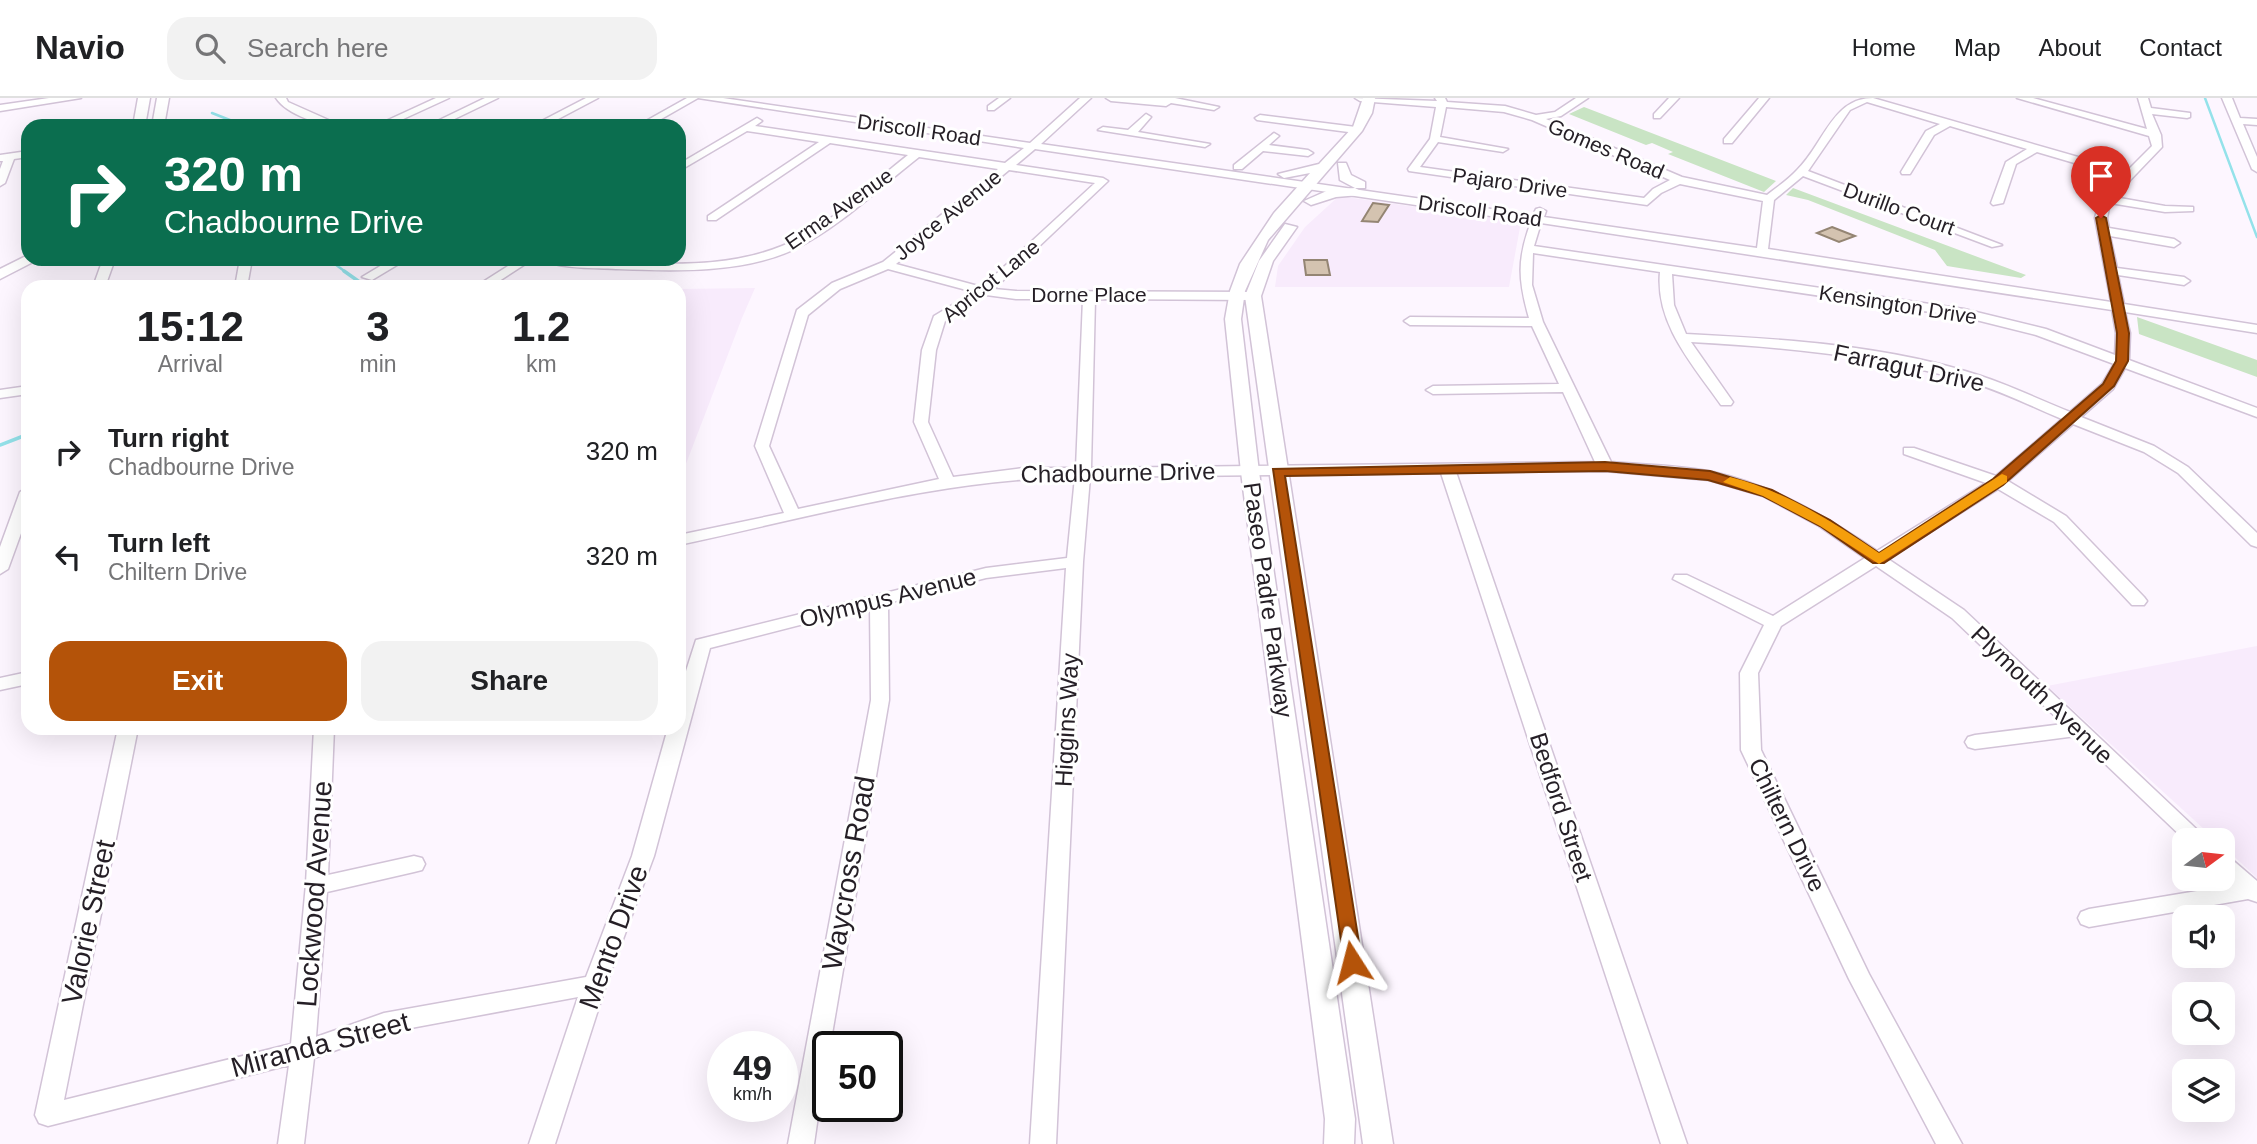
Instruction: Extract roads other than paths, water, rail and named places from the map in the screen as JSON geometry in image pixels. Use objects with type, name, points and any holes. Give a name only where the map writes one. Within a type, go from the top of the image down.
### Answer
[{"type":"main road","points":[[0,102],[32,98]]},
{"type":"main road","points":[[0,108],[75,98]]},
{"type":"main road","points":[[140,119],[144,98]]},
{"type":"main road","points":[[159,119],[163,98]]},
{"type":"main road","name":"Paseo Padre Parkway","points":[[1369,98],[1366,113],[1356,130],[1325,167],[1319,183],[1275,246],[1253,296],[1378,1144]]},
{"type":"main road","name":"Paseo Padre Parkway","points":[[1319,183],[1342,166],[1374,127]]},
{"type":"main road","points":[[1342,166],[1345,177],[1357,189]]},
{"type":"main road","points":[[1279,177],[1325,167]]},
{"type":"main road","points":[[1279,177],[1302,207],[1334,193],[1357,189]]},
{"type":"main road","name":"Paseo Padre Parkway","points":[[1302,207],[1260,242],[1234,295],[1233,318],[1250,472],[1340,1119],[1339,1144]]},
{"type":"main road","points":[[0,265],[21,252]]},
{"type":"main road","points":[[0,275],[21,263]]},
{"type":"street","points":[[281,98],[285,104],[320,119]]},
{"type":"street","points":[[396,119],[444,98]]},
{"type":"street","points":[[447,119],[493,98]]},
{"type":"street","points":[[551,119],[593,98]]},
{"type":"street","points":[[655,119],[694,98]]},
{"type":"street","name":"Driscoll Road","points":[[703,98],[1279,177],[2257,320]]},
{"type":"street","name":"Driscoll Road","points":[[748,98],[1036,143],[1131,152],[1238,167],[1279,177]]},
{"type":"street","points":[[991,108],[1005,98]]},
{"type":"street","name":"Joyce Avenue","points":[[793,515],[762,446],[802,313],[836,286],[887,265],[1036,143],[1086,98]]},
{"type":"street","points":[[1111,98],[1166,103],[1170,99],[1214,107]]},
{"type":"street","name":"Gomes Road","points":[[1360,98],[1382,103],[1441,100],[1505,109],[1535,118],[1679,180],[1769,199]]},
{"type":"street","points":[[1535,118],[1558,114],[1583,98]]},
{"type":"street","points":[[1657,116],[1674,98]]},
{"type":"street","points":[[1728,141],[1764,98]]},
{"type":"street","points":[[2022,98],[2156,135]]},
{"type":"street","points":[[2227,98],[2235,120],[2254,155],[2257,169]]},
{"type":"street","points":[[1763,247],[1769,199],[1802,172],[1847,108],[1864,99],[2131,176]]},
{"type":"street","name":"Pajaro Drive","points":[[1441,100],[1435,139],[1413,169],[1647,202],[1657,191],[1679,180]]},
{"type":"street","points":[[686,164],[785,103]]},
{"type":"street","points":[[1681,579],[1774,623],[1998,482],[2108,386],[2122,361],[2123,333],[2101,218],[2106,200],[2157,147],[2156,135],[2145,104]]},
{"type":"street","points":[[2145,104],[2187,115]]},
{"type":"street","points":[[1311,124],[1320,113]]},
{"type":"street","points":[[1250,128],[1263,114],[1356,130]]},
{"type":"street","points":[[1130,134],[1146,117]]},
{"type":"street","points":[[2235,120],[2257,122]]},
{"type":"street","points":[[1906,172],[1930,133],[1949,123]]},
{"type":"street","points":[[747,128],[1007,167]]},
{"type":"street","points":[[1103,130],[1205,144]]},
{"type":"street","points":[[1131,152],[1148,136]]},
{"type":"street","points":[[1264,148],[1274,136]]},
{"type":"street","points":[[1435,139],[1503,149]]},
{"type":"street","points":[[712,218],[828,140]]},
{"type":"street","points":[[1238,167],[1256,149],[1308,153]]},
{"type":"street","points":[[1997,203],[2011,162],[2035,149]]},
{"type":"street","name":"Erma Avenue","points":[[686,264],[731,263],[761,257],[806,237],[917,153]]},
{"type":"street","points":[[0,183],[5,157]]},
{"type":"street","name":"Apricot Lane","points":[[948,482],[921,422],[929,350],[939,319],[984,291],[1103,181],[1007,167]]},
{"type":"street","name":"Durillo Court","points":[[1802,172],[1996,245]]},
{"type":"street","points":[[2106,200],[2165,209],[2189,209]]},
{"type":"street","points":[[1538,215],[1527,249],[1526,285],[1537,321],[1605,467]]},
{"type":"street","points":[[2104,231],[2174,243]]},
{"type":"street","name":"Kensington Drive","points":[[1527,249],[1964,313],[2041,332],[2257,413]]},
{"type":"street","name":"Dorne Place","points":[[887,265],[984,291],[1088,296],[1253,296]]},
{"type":"street","points":[[368,277],[388,266]]},
{"type":"street","points":[[492,280],[516,266]]},
{"type":"street","points":[[1665,269],[1662,287],[1668,310],[1683,338],[1726,402]]},
{"type":"street","points":[[2113,271],[2184,281]]},
{"type":"street","name":"Higgins Way","points":[[1043,1144],[1075,562],[1083,472],[1088,296]]},
{"type":"street","name":"Driscoll Road","points":[[2116,301],[2257,329]]},
{"type":"street","points":[[1410,321],[1537,321]]},
{"type":"street","name":"Farragut Drive","points":[[1683,338],[1793,344],[1915,365],[1975,379],[2073,416],[2149,449],[2183,470],[2257,542]]},
{"type":"street","points":[[1433,390],[1569,388]]},
{"type":"street","points":[[0,394],[21,391]]},
{"type":"street","points":[[1909,451],[1998,482],[2060,519],[2138,601]]},
{"type":"street","name":"Chadbourne Drive","points":[[686,538],[948,482],[1023,473],[1605,467],[1710,476],[1768,493],[1825,523],[1879,559]]},
{"type":"street","name":"Bedford Street","points":[[1448,470],[1674,1144]]},
{"type":"street","points":[[0,569],[8,524],[21,503]]},
{"type":"street","name":"Plymouth Avenue","points":[[1879,559],[1958,614],[2185,828]]},
{"type":"street","name":"Olympus Avenue","points":[[702,644],[986,573],[1075,562]]},
{"type":"street","name":"Waycross Road","points":[[800,1144],[880,700],[879,601]]},
{"type":"street","name":"Chiltern Drive","points":[[1774,623],[1749,673],[1751,750],[1860,979],[1949,1144]]},
{"type":"street","name":"Mento Drive","points":[[686,702],[702,644]]},
{"type":"street","points":[[0,684],[21,680]]},
{"type":"street","points":[[1975,742],[2077,729]]},
{"type":"street","name":"Valorie Street","points":[[48,1115],[127,735]]},
{"type":"street","name":"Lockwood Avenue","points":[[291,1144],[304,1051],[318,886],[324,735]]},
{"type":"street","name":"Mento Drive","points":[[542,1144],[594,985],[643,856],[677,735]]},
{"type":"street","points":[[318,886],[414,864]]},
{"type":"street","points":[[2235,874],[2255,892]]},
{"type":"street","points":[[2089,918],[2255,892]]},
{"type":"street","name":"Miranda Street","points":[[48,1115],[304,1051],[384,1023],[594,985]]},
{"type":"waterway","points":[[2205,98],[2257,237]]},
{"type":"waterway","points":[[212,113],[227,119]]},
{"type":"waterway","points":[[338,266],[347,273]]},
{"type":"waterway","points":[[344,271],[357,280]]},
{"type":"waterway","points":[[0,445],[21,437]]}]
